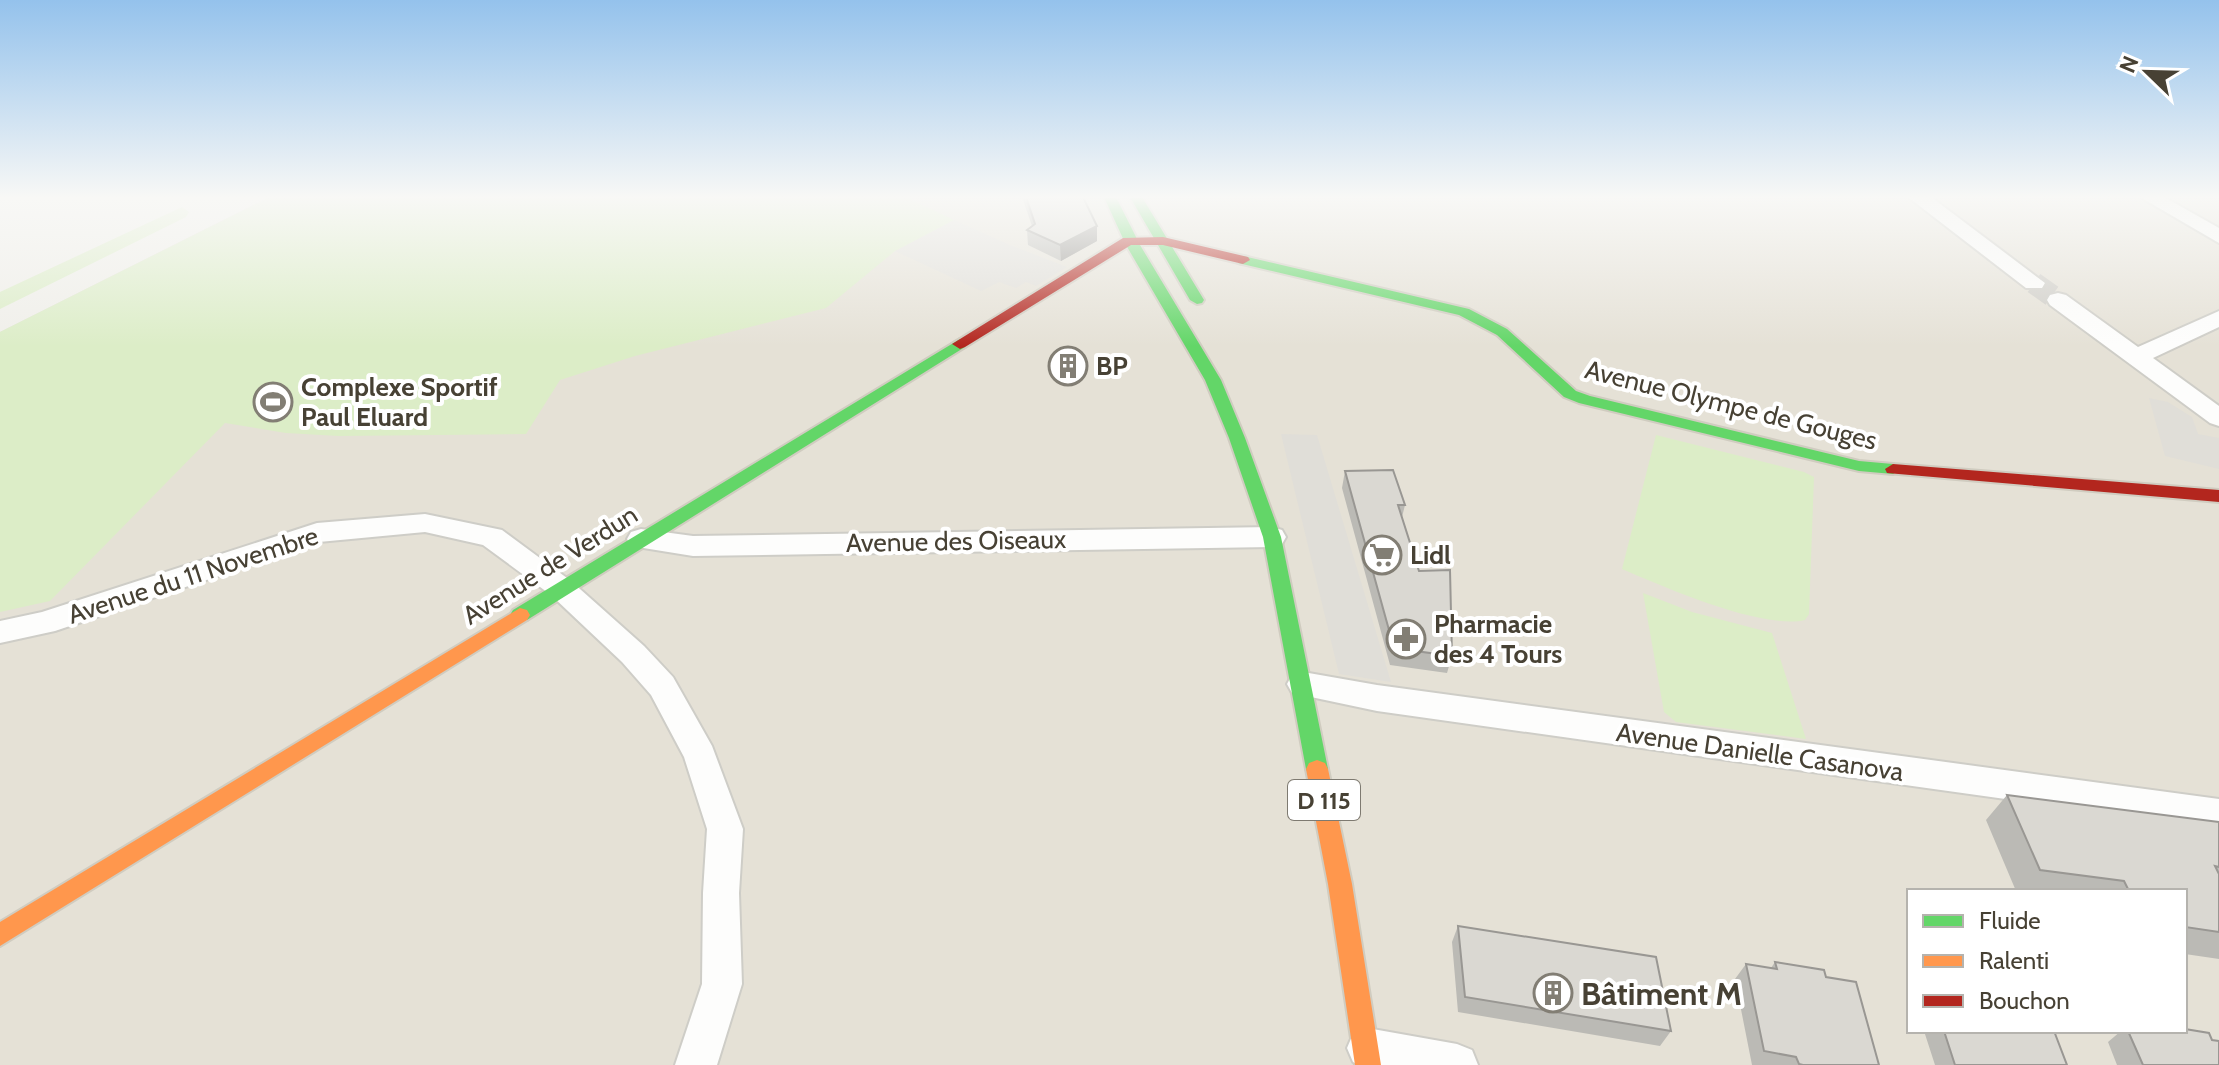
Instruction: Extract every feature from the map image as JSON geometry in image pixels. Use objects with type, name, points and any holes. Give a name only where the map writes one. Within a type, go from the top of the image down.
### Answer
[{"type":"street","name":"Avenue de Verdun","points":[[0,935],[641,539],[1136,247]]},
{"type":"street","name":"D 115","points":[[1149,247],[1233,427],[1252,491],[1272,537],[1303,684],[1367,1057]]},
{"type":"street","name":"D 115","points":[[1153,247],[1176,265],[1205,314]]},
{"type":"street","name":"Avenue Olympe de Gouges","points":[[1172,247],[1464,312],[1502,332],[1570,394],[1585,400],[1859,466],[2219,498]]},
{"type":"street","points":[[1985,247],[2034,283]]},
{"type":"street","name":"Avenue Olympe de Gouges","points":[[1176,265],[1255,265]]},
{"type":"street","points":[[2058,300],[2219,418]]},
{"type":"street","points":[[2138,356],[2219,318]]},
{"type":"street","name":"D 115","points":[[1266,460],[1272,490],[1272,537]]},
{"type":"street","name":"Avenue du 11 Novembre","points":[[0,632],[44,623],[317,533],[425,523],[492,537],[561,588],[633,654],[662,686],[700,756],[725,829],[721,893],[722,984],[696,1065]]},
{"type":"street","name":"Avenue des Oiseaux","points":[[641,539],[693,546],[1272,537]]},
{"type":"street","name":"Avenue Danielle Casanova","points":[[1303,684],[1377,698],[2219,814]]},
{"type":"street","points":[[1367,1057],[1457,1065]]},
{"type":"shaded area","points":[[170,247],[2219,247],[2219,1065],[0,1065],[0,332]]},
{"type":"shaded area","points":[[903,247],[1014,247],[1067,267],[1036,286],[1026,282],[1016,288],[999,282],[981,291],[895,251]]},
{"type":"shaded area","points":[[2149,398],[2168,402],[2192,417],[2198,434],[2219,438],[2219,469],[2165,456]]},
{"type":"shaded area","points":[[1281,434],[1317,435],[1391,682],[1339,674]]},
{"type":"green space","points":[[97,247],[126,247],[0,309],[0,292]]},
{"type":"green space","name":"Complexe Sportif Paul Eluard","points":[[171,247],[903,247],[826,308],[635,356],[560,380],[526,434],[339,436],[286,433],[225,423],[50,601],[0,612],[0,332]]},
{"type":"green space","points":[[1656,435],[1814,477],[1809,614],[1805,620],[1764,619],[1739,613],[1622,569]]},
{"type":"green space","points":[[1643,593],[1692,612],[1772,633],[1806,739],[1676,722],[1664,712]]},
{"type":"building","name":"Lidl","points":[[1393,470],[1405,505],[1398,505],[1419,571],[1450,570],[1452,656],[1394,648],[1345,471]]},
{"type":"building","points":[[2007,795],[2219,822],[2219,867],[2215,866],[2219,874],[2219,932],[2187,927],[2187,889],[2128,889],[2124,881],[2040,870]]},
{"type":"building","name":"Bâtiment M","points":[[1458,926],[1656,957],[1671,1031],[1465,997]]},
{"type":"building","points":[[1775,962],[1824,970],[1826,977],[1856,982],[1879,1065],[1803,1065],[1796,1057],[1764,1051],[1746,964],[1777,969]]},
{"type":"building","points":[[2187,1029],[2209,1033],[2212,1040],[2219,1041],[2219,1065],[2143,1065],[2129,1033],[2187,1033]]},
{"type":"building","points":[[1945,1033],[2055,1033],[2067,1065],[1955,1065]]},
{"type":"tunnel","points":[[2034,283],[2058,300]]},
{"type":"traffic: fast","points":[[1134,247],[1213,380],[1272,537],[1317,769]]},
{"type":"traffic: fast","points":[[1165,247],[1197,300]]},
{"type":"traffic: fast","points":[[1243,260],[1464,312],[1502,332],[1570,394],[1585,400],[1859,466],[1893,469]]},
{"type":"traffic: fast","points":[[520,615],[960,344]]},
{"type":"traffic: slow","points":[[0,935],[520,615]]},
{"type":"traffic: slow","points":[[1317,769],[1340,884],[1368,1065]]},
{"type":"traffic: jam","points":[[960,344],[1119,247]]},
{"type":"traffic: jam","points":[[1187,247],[1243,260]]},
{"type":"traffic: jam","points":[[1893,469],[2219,496]]},
{"type":"place","name":"BP","points":[[1068,366]]},
{"type":"place","name":"Complexe Sportif Paul Eluard","points":[[273,402]]},
{"type":"place","name":"Lidl","points":[[1382,555]]},
{"type":"place","name":"Pharmacie des 4 Tours","points":[[1406,639]]},
{"type":"place","name":"Bâtiment M","points":[[1553,993]]}]
